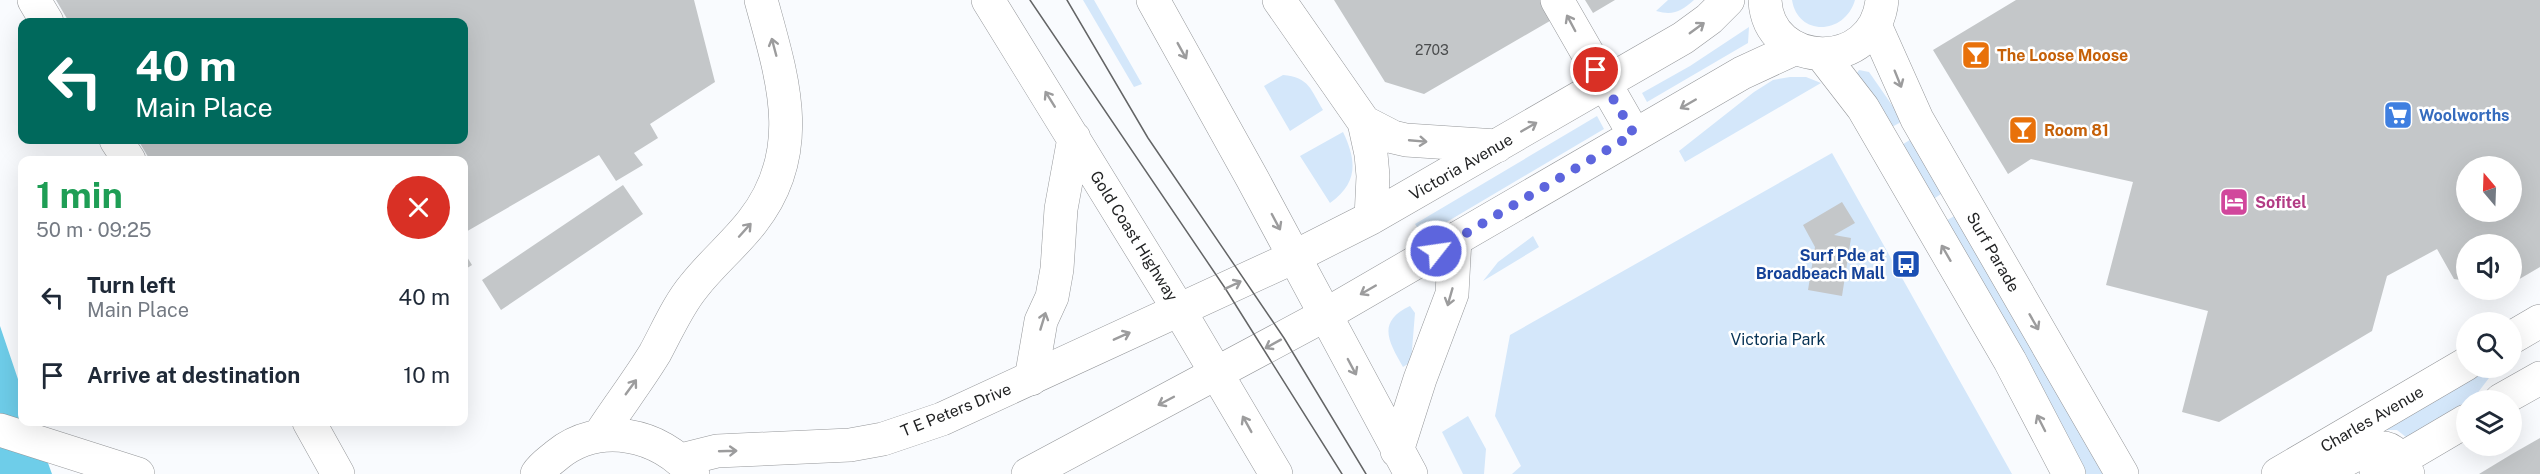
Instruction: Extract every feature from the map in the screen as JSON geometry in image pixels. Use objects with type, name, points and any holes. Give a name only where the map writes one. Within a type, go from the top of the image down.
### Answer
[{"type":"main road","points":[[34,0],[45,18]]},
{"type":"main road","points":[[599,436],[653,355],[693,286],[753,221],[773,189],[783,158],[787,116],[784,86],[761,0]]},
{"type":"main road","name":"Gold Coast Highway","points":[[987,0],[1218,373],[1276,474]]},
{"type":"main road","points":[[1153,0],[1404,462]]},
{"type":"main road","points":[[1279,0],[1364,122],[1372,165],[1371,218]]},
{"type":"main road","points":[[1557,0],[1634,134]]},
{"type":"main road","name":"Victoria Avenue","points":[[1179,310],[1294,257],[1371,218],[1683,38],[1709,19],[1728,0]]},
{"type":"main road","points":[[1765,0],[1772,24],[1782,38],[1809,51],[1863,108],[2010,361],[2070,474]]},
{"type":"main road","points":[[1028,474],[1324,315],[1742,73],[1809,51],[1838,53],[1852,47],[1865,38],[1885,9]]},
{"type":"main road","name":"Surf Parade","points":[[1885,9],[1901,87],[2122,474]]},
{"type":"main road","points":[[1364,122],[1393,137],[1406,140],[1497,146]]},
{"type":"main road","points":[[1031,379],[1041,321],[1052,297],[1058,269],[1061,209],[1074,138]]},
{"type":"main road","points":[[1404,462],[1420,379],[1452,294],[1455,239]]},
{"type":"main road","name":"T E Peters Drive","points":[[687,467],[717,451],[850,445],[883,439],[942,419],[1179,310]]},
{"type":"main road","points":[[2522,332],[2540,321]]},
{"type":"main road","name":"Charles Avenue","points":[[2278,474],[2456,370]]},
{"type":"main road","points":[[2519,390],[2540,378]]},
{"type":"main road","points":[[311,426],[339,474]]},
{"type":"main road","points":[[2394,470],[2456,428]]},
{"type":"main road","points":[[0,430],[138,474]]},
{"type":"main road","points":[[537,474],[567,447],[599,436],[628,435],[657,443],[687,467]]},
{"type":"main road","points":[[2322,474],[2365,450],[2375,447],[2394,452],[2394,470]]},
{"type":"green space","points":[[1083,0],[1094,0],[1142,84],[1134,87]]},
{"type":"green space","points":[[1668,0],[1694,0],[1677,12],[1656,11]]},
{"type":"green space","points":[[1792,0],[1855,0],[1850,12],[1842,20],[1822,27],[1803,21],[1796,12]]},
{"type":"green space","points":[[1749,27],[1748,43],[1647,102],[1642,93],[1690,66]]},
{"type":"green space","points":[[1859,70],[1869,72],[1903,121],[1890,128],[1857,73]]},
{"type":"green space","points":[[1283,75],[1299,78],[1304,82],[1323,110],[1290,131],[1264,86]]},
{"type":"green space","points":[[1806,77],[1821,83],[1685,162],[1679,151],[1754,92],[1773,80]]},
{"type":"green space","points":[[1597,116],[1604,129],[1423,236],[1415,224]]},
{"type":"green space","points":[[1343,132],[1351,153],[1352,171],[1346,188],[1330,203],[1300,156]]},
{"type":"green space","points":[[1913,138],[1944,192],[1932,200],[1900,146]]},
{"type":"green space","name":"Victoria Park","points":[[1832,153],[2012,474],[1512,474],[1521,466],[1495,416],[1510,335]]},
{"type":"green space","points":[[1956,215],[2110,474],[2080,474],[1944,222]]},
{"type":"green space","points":[[1533,236],[1539,247],[1483,281],[1498,262]]},
{"type":"green space","points":[[1410,306],[1415,313],[1411,362],[1403,367],[1393,349],[1388,333],[1393,319],[1399,312]]},
{"type":"green space","points":[[2470,378],[2489,378],[2480,390],[2456,390],[2456,409],[2411,441],[2397,430],[2384,430],[2396,420]]},
{"type":"green space","points":[[1468,416],[1486,449],[1484,474],[1463,474],[1442,432]]},
{"type":"water","points":[[0,326],[18,379],[18,426],[34,426],[52,474],[0,474]]},
{"type":"building","points":[[56,0],[694,0],[715,82],[650,124],[658,138],[634,153],[643,165],[616,181],[599,155],[468,231],[468,156],[148,156],[140,144],[468,144],[468,18],[67,18]]},
{"type":"building","points":[[1334,0],[1544,0],[1555,18],[1424,94],[1385,82]]},
{"type":"building","points":[[1585,0],[1615,0],[1593,13]]},
{"type":"building","points":[[2016,0],[2540,0],[2540,267],[2522,278],[2522,234],[2456,234],[2456,279],[2437,249],[2387,276],[2372,331],[2219,422],[2182,412],[2208,311],[2106,285],[2133,182],[2031,159],[2008,174],[1933,50]]},
{"type":"building","points":[[623,185],[643,214],[501,310],[482,280]]},
{"type":"building","points":[[1842,202],[1855,223],[1834,235],[1851,238],[1842,296],[1808,290],[1815,247],[1803,225]]},
{"type":"building","points":[[2540,438],[2540,474],[2479,474],[2509,456],[2522,456],[2522,448]]},
{"type":"tram line","points":[[1030,0],[1225,288],[1342,474]]},
{"type":"tram line","points":[[1067,0],[1148,138],[1284,338],[1366,474]]},
{"type":"place","name":"The Loose Moose","points":[[1976,55]]},
{"type":"place","name":"Woolworths","points":[[2398,115]]},
{"type":"place","name":"Room 81","points":[[2023,130]]},
{"type":"place","name":"Sofitel","points":[[2234,202]]},
{"type":"place","name":"Surf Pde at Broadbeach Mall","points":[[1906,264]]},
{"type":"route","points":[[1436,251],[1634,134],[1596,70]]}]
